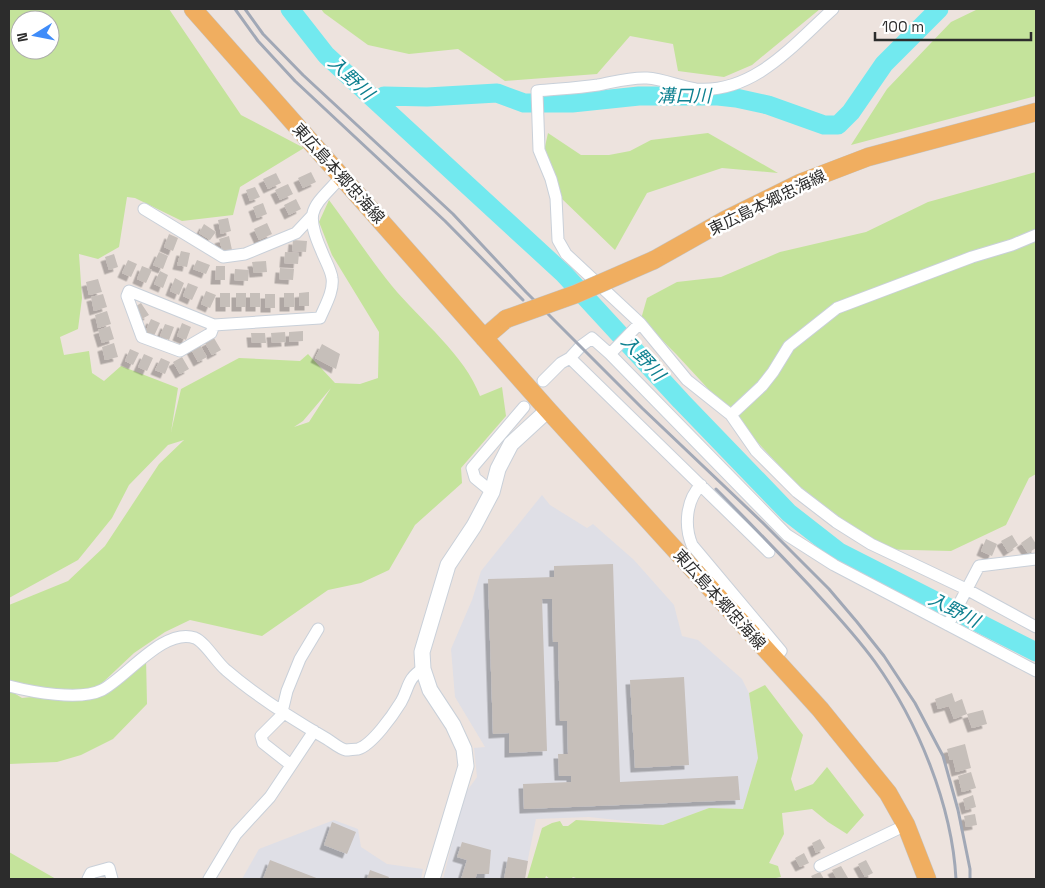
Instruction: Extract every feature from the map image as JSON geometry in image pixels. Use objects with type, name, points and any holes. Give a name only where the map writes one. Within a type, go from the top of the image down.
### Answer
[{"type":"main road","name":"東広島本郷忠海線","points":[[192,9],[548,410],[820,709],[888,793],[906,825],[927,879]]},
{"type":"main road","name":"東広島本郷忠海線","points":[[484,338],[506,319],[576,294],[654,260],[725,220],[800,183],[868,157],[1036,112]]},
{"type":"street","points":[[833,9],[757,75],[736,84],[696,89],[648,78],[537,91],[539,150],[551,179],[556,198],[558,240],[566,254],[638,326],[687,380],[731,415],[756,451],[797,492],[836,522],[871,544],[1036,627]]},
{"type":"street","points":[[144,209],[223,257],[245,254],[296,233],[311,217],[315,206],[342,176]]},
{"type":"street","points":[[214,325],[212,333],[180,351],[142,337],[127,296],[129,291],[214,325],[320,318],[331,290],[332,277],[313,233],[311,217]]},
{"type":"street","points":[[731,415],[762,386],[789,346],[837,308],[972,256],[1012,245],[1036,235]]},
{"type":"street","points":[[613,351],[638,326]]},
{"type":"street","points":[[543,381],[561,363],[570,358],[592,338],[613,351],[787,534],[834,564],[1036,671]]},
{"type":"street","points":[[570,358],[769,552]]},
{"type":"street","points":[[492,492],[475,478],[472,468],[524,407]]},
{"type":"street","points":[[432,879],[466,766],[464,750],[453,725],[430,690],[423,669],[422,652],[448,565],[474,526],[492,492],[498,469],[512,444],[548,410]]},
{"type":"street","points":[[700,485],[694,491],[691,498],[688,511],[688,537],[692,545],[781,651],[775,659]]},
{"type":"street","points":[[948,625],[979,566],[1036,559]]},
{"type":"street","points":[[291,765],[263,743],[261,736],[281,716],[286,691],[300,659],[318,629]]},
{"type":"street","points":[[9,686],[24,690],[65,695],[84,695],[102,690],[155,648],[188,636],[198,639],[225,669],[245,685],[346,750],[359,748],[375,738],[400,703],[414,674],[423,669]]},
{"type":"street","points":[[209,879],[236,834],[270,797],[314,731]]},
{"type":"street","points":[[820,866],[906,825]]},
{"type":"street","points":[[88,879],[91,874],[109,868],[112,879]]},
{"type":"shaded area","points":[[542,495],[550,505],[587,528],[593,524],[634,560],[674,605],[682,636],[698,640],[742,679],[749,693],[758,758],[743,809],[709,808],[663,825],[589,817],[536,819],[524,879],[443,879],[464,795],[477,777],[474,748],[485,747],[455,697],[451,649],[472,600],[481,571]]},
{"type":"shaded area","points":[[334,820],[358,829],[361,847],[387,864],[423,869],[421,879],[242,879],[259,849]]},
{"type":"green space","points":[[9,9],[169,9],[241,115],[304,148],[240,187],[233,215],[182,221],[135,198],[127,197],[119,247],[98,259],[79,254],[82,298],[78,329],[60,337],[64,355],[89,351],[92,373],[104,381],[121,366],[178,388],[171,432],[181,389],[239,358],[300,361],[308,354],[335,383],[360,384],[378,378],[379,332],[332,255],[319,222],[329,200],[392,286],[441,338],[464,366],[480,396],[502,387],[506,416],[461,468],[462,483],[415,525],[389,570],[361,583],[328,590],[262,636],[190,620],[165,632],[134,653],[99,686],[84,692],[24,686],[9,682],[9,605],[68,581],[105,546],[159,464],[184,440],[168,445],[129,485],[112,518],[78,560],[9,598]],"holes":[[[331,388],[309,422],[294,427],[303,421]]]},
{"type":"green space","points":[[321,9],[820,9],[752,65],[724,77],[678,71],[673,44],[630,36],[597,74],[505,81],[458,49],[409,54],[368,45]]},
{"type":"green space","points":[[978,9],[1036,9],[1036,96],[851,145],[887,89],[951,22]]},
{"type":"green space","points":[[548,133],[581,155],[609,155],[630,151],[651,140],[708,133],[778,173],[722,168],[647,193],[615,250],[560,197],[544,151]]},
{"type":"green space","points":[[1036,172],[1036,474],[1029,478],[1006,525],[951,551],[872,549],[798,486],[676,354],[641,319],[647,298],[677,282],[721,277],[780,252],[866,232],[928,202]]},
{"type":"green space","points":[[146,658],[147,704],[113,739],[81,755],[57,762],[9,764],[9,690],[22,698],[42,696],[84,699]]},
{"type":"green space","points":[[765,685],[803,735],[791,779],[795,791],[813,784],[827,767],[864,815],[847,834],[812,809],[782,813],[784,834],[769,863],[778,866],[781,877],[771,879],[579,879],[573,877],[571,879],[550,879],[546,876],[545,879],[527,879],[542,828],[552,823],[560,821],[563,826],[568,826],[576,820],[663,825],[709,808],[743,809],[758,758],[749,693]]},
{"type":"green space","points":[[9,852],[56,879],[9,879]]},
{"type":"building","points":[[311,172],[316,182],[303,188],[298,178]]},
{"type":"building","points":[[276,173],[281,183],[268,189],[263,179]]},
{"type":"building","points":[[288,184],[293,194],[280,200],[275,190]]},
{"type":"building","points":[[255,187],[260,197],[250,201],[246,190]]},
{"type":"building","points":[[296,199],[301,209],[289,215],[284,205]]},
{"type":"building","points":[[263,203],[267,214],[257,218],[253,207]]},
{"type":"building","points":[[228,218],[231,231],[221,234],[218,220]]},
{"type":"building","points":[[267,223],[272,234],[259,240],[254,229]]},
{"type":"building","points":[[204,224],[216,232],[210,240],[199,233]]},
{"type":"building","points":[[169,234],[178,238],[173,251],[164,247]]},
{"type":"building","points":[[229,236],[232,250],[223,253],[219,239]]},
{"type":"building","points":[[293,240],[307,241],[306,252],[292,251]]},
{"type":"building","points":[[181,251],[190,253],[187,267],[177,265]]},
{"type":"building","points":[[159,252],[168,256],[163,269],[153,265]]},
{"type":"building","points":[[285,252],[299,253],[298,264],[284,263]]},
{"type":"building","points":[[114,254],[118,267],[109,270],[105,257]]},
{"type":"building","points":[[128,260],[137,264],[131,277],[122,273]]},
{"type":"building","points":[[197,260],[210,265],[206,274],[193,269]]},
{"type":"building","points":[[266,261],[267,272],[254,273],[252,262]]},
{"type":"building","points":[[142,266],[152,270],[146,283],[137,279]]},
{"type":"building","points":[[216,266],[225,266],[225,280],[215,280]]},
{"type":"building","points":[[280,268],[294,269],[293,280],[279,279]]},
{"type":"building","points":[[235,269],[249,270],[248,281],[234,280]]},
{"type":"building","points":[[160,271],[168,275],[163,288],[154,284]]},
{"type":"building","points":[[175,278],[184,283],[179,295],[170,291]]},
{"type":"building","points":[[98,279],[102,292],[89,295],[86,282]]},
{"type":"building","points":[[188,283],[198,287],[192,300],[183,296]]},
{"type":"building","points":[[206,291],[216,295],[210,308],[201,304]]},
{"type":"building","points":[[309,292],[309,306],[299,306],[299,293]]},
{"type":"building","points":[[220,293],[230,293],[230,307],[220,307]]},
{"type":"building","points":[[236,293],[246,293],[246,307],[236,307]]},
{"type":"building","points":[[250,293],[260,293],[260,307],[250,307]]},
{"type":"building","points":[[284,293],[294,293],[294,307],[284,307]]},
{"type":"building","points":[[103,294],[107,307],[94,311],[91,297]]},
{"type":"building","points":[[265,294],[275,294],[275,308],[265,308]]},
{"type":"building","points":[[141,303],[149,315],[140,320],[133,308]]},
{"type":"building","points":[[107,311],[111,324],[98,328],[95,315]]},
{"type":"building","points":[[151,319],[160,323],[154,336],[145,332]]},
{"type":"building","points":[[182,323],[191,327],[186,340],[177,336]]},
{"type":"building","points":[[165,324],[174,327],[169,340],[160,336]]},
{"type":"building","points":[[110,326],[114,339],[102,343],[98,330]]},
{"type":"building","points":[[303,331],[303,341],[289,342],[289,332]]},
{"type":"building","points":[[285,332],[286,342],[272,343],[271,333]]},
{"type":"building","points":[[251,333],[265,333],[266,343],[252,343]]},
{"type":"building","points":[[214,338],[221,350],[212,355],[205,343]]},
{"type":"building","points":[[114,343],[118,357],[105,360],[102,347]]},
{"type":"building","points":[[322,344],[340,354],[336,369],[315,358]]},
{"type":"building","points":[[200,345],[207,357],[198,362],[191,349]]},
{"type":"building","points":[[130,349],[139,353],[133,365],[125,361]]},
{"type":"building","points":[[144,354],[153,358],[147,371],[138,367]]},
{"type":"building","points":[[182,357],[189,369],[180,374],[173,362]]},
{"type":"building","points":[[161,358],[170,362],[165,374],[155,370]]},
{"type":"building","points":[[1012,535],[1018,545],[1008,552],[1001,541]]},
{"type":"building","points":[[1031,536],[1036,544],[1036,548],[1028,553],[1021,543]]},
{"type":"building","points":[[986,539],[997,544],[992,556],[981,551]]},
{"type":"building","points":[[613,564],[620,782],[738,776],[740,800],[524,809],[523,784],[571,782],[571,776],[559,776],[558,754],[568,754],[567,721],[560,721],[558,642],[553,642],[552,599],[542,599],[547,751],[509,753],[509,733],[493,734],[488,579],[554,577],[554,566]]},
{"type":"building","points":[[684,677],[689,765],[635,768],[630,680]]},
{"type":"building","points":[[952,693],[955,702],[962,699],[967,714],[954,719],[949,706],[938,709],[935,699]]},
{"type":"building","points":[[983,710],[987,724],[972,728],[967,714]]},
{"type":"building","points":[[965,744],[971,768],[956,772],[953,759],[950,760],[947,749]]},
{"type":"building","points":[[971,772],[976,788],[962,792],[958,776]]},
{"type":"building","points":[[973,795],[976,807],[966,810],[963,799]]},
{"type":"building","points":[[975,814],[977,825],[966,827],[964,816]]},
{"type":"building","points":[[332,822],[356,832],[347,854],[324,845]]},
{"type":"building","points":[[820,839],[825,848],[816,853],[812,843]]},
{"type":"building","points":[[462,842],[491,850],[489,874],[477,874],[475,879],[461,879],[467,860],[457,857]]},
{"type":"building","points":[[804,853],[809,863],[800,867],[795,858]]},
{"type":"building","points":[[508,857],[528,861],[525,879],[504,879]]},
{"type":"building","points":[[270,860],[319,879],[263,879]]},
{"type":"building","points":[[866,860],[873,873],[865,877],[858,864]]},
{"type":"building","points":[[841,866],[848,878],[846,879],[837,879],[832,870]]},
{"type":"building","points":[[370,870],[389,877],[388,879],[367,879]]},
{"type":"building","points":[[820,872],[824,879],[813,879],[811,876]]},
{"type":"waterway","name":"入野川","points":[[290,9],[326,55],[564,274],[681,401],[789,513],[839,552],[1036,652]]},
{"type":"waterway","name":"溝口川","points":[[377,102],[384,96],[427,97],[497,93],[524,103],[572,103],[639,96],[718,96],[768,105],[824,125],[838,125],[851,112],[884,64],[939,9]]},
{"type":"railway","points":[[235,9],[258,41],[295,81],[445,221],[523,300]]},
{"type":"railway","points":[[245,9],[263,34],[303,75],[453,214],[526,292],[642,408],[763,523],[829,589],[857,622],[884,656],[915,703],[943,756],[958,810],[970,869],[970,879]]},
{"type":"railway","points":[[716,489],[843,622],[875,662],[891,686],[918,738],[940,794],[948,822],[956,879]]}]
